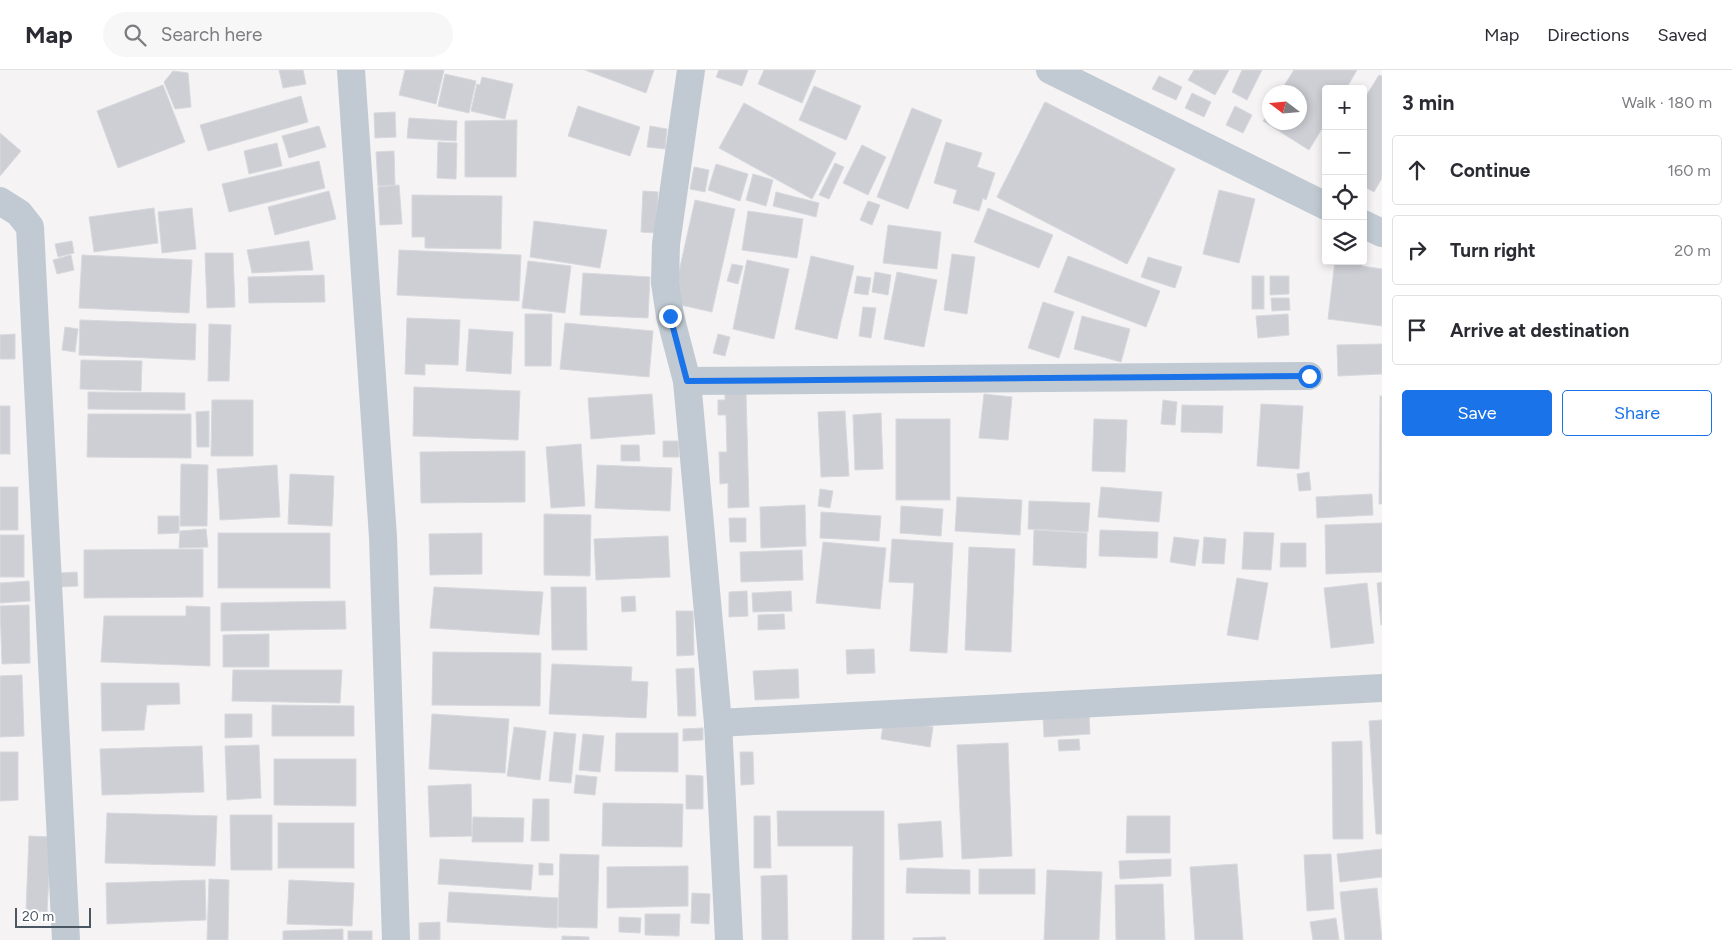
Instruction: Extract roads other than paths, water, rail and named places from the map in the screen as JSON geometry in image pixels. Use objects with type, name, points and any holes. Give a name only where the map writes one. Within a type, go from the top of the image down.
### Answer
[{"type":"street","points":[[351,70],[383,537],[396,940]]},
{"type":"street","points":[[691,70],[666,244],[665,283],[670,316],[687,381],[718,723],[729,940]]},
{"type":"street","points":[[1050,70],[1322,204]]},
{"type":"street","points":[[0,201],[19,213],[30,227],[66,940]]},
{"type":"street","points":[[1367,226],[1382,233]]},
{"type":"street","points":[[687,381],[1309,376]]},
{"type":"street","points":[[718,723],[1382,688]]}]
